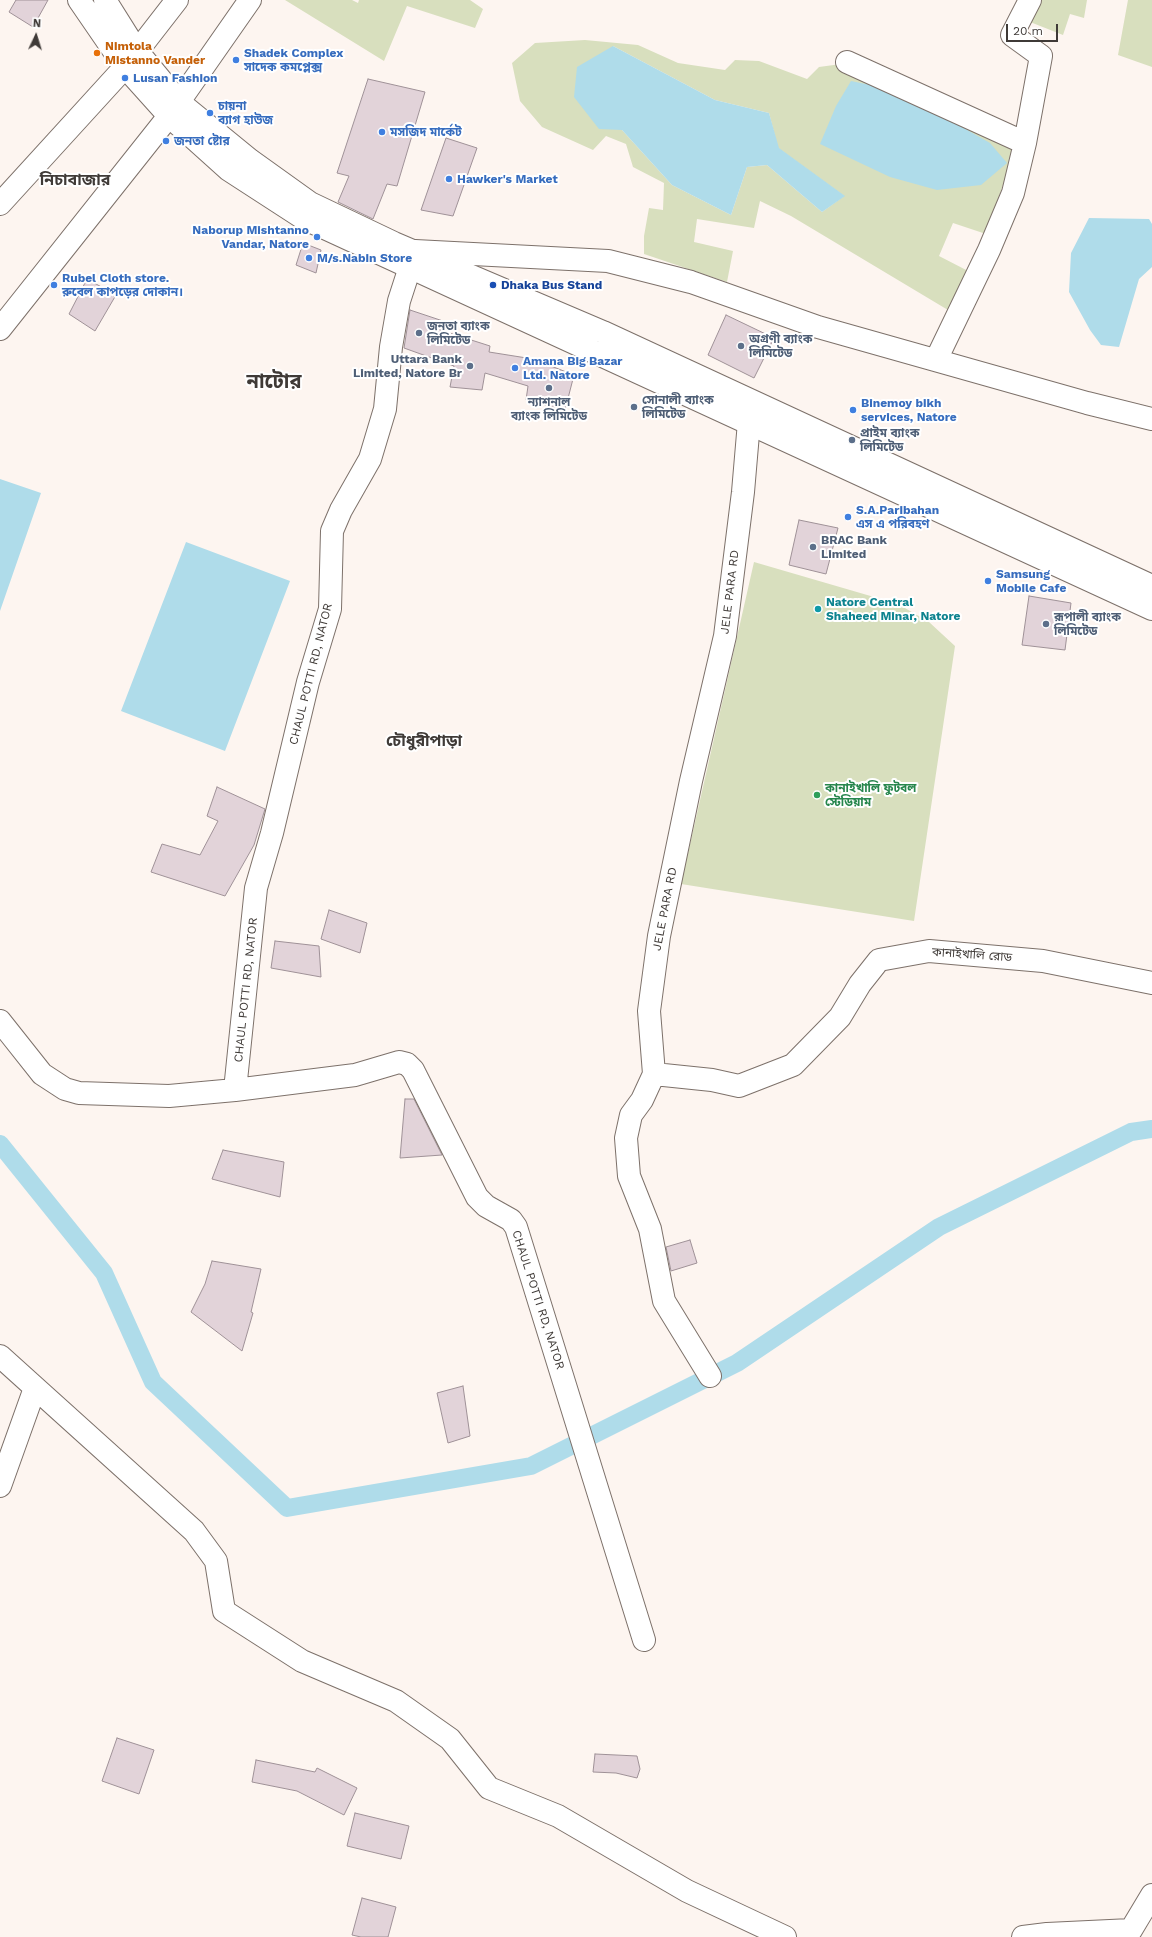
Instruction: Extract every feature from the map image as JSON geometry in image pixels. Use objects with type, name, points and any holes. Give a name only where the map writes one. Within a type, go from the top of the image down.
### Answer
[{"type":"main road","points":[[79,0],[174,109],[250,160],[310,203],[400,254],[749,422],[1152,609]]},
{"type":"main road","points":[[104,0],[131,59]]},
{"type":"main road","points":[[0,204],[16,184],[131,59],[177,0]]},
{"type":"main road","points":[[0,329],[174,109],[250,0]]},
{"type":"main road","points":[[936,360],[989,250],[1013,193],[1025,143],[1042,56],[1012,35],[1030,0]]},
{"type":"main road","points":[[847,62],[1025,143]]},
{"type":"main road","points":[[400,254],[608,261],[691,282],[818,327],[1152,419]]},
{"type":"main road","points":[[400,254],[610,336],[1152,586]]},
{"type":"main road","name":"CHAUL POTTI RD, NATOR","points":[[235,1090],[256,888],[272,834],[308,682],[330,608],[332,531],[341,510],[370,460],[385,409],[391,347],[399,301],[400,254]]},
{"type":"main road","name":"JELE PARA RD","points":[[710,1376],[664,1301],[650,1229],[629,1176],[626,1138],[631,1116],[642,1100],[654,1074],[649,1012],[659,936],[691,781],[725,636],[743,492],[749,422]]},
{"type":"main road","name":"কানাইখালি রোড","points":[[654,1074],[712,1080],[739,1086],[793,1065],[840,1017],[860,984],[880,960],[929,951],[1043,961],[1152,983]]},
{"type":"main road","name":"CHAUL POTTI RD, NATOR","points":[[0,1021],[42,1074],[65,1089],[79,1093],[154,1096],[235,1090],[355,1076],[399,1062],[407,1064],[413,1070],[477,1197],[486,1206],[512,1220],[516,1227],[644,1640]]},
{"type":"main road","points":[[0,1356],[194,1531],[216,1561],[224,1612],[302,1661],[396,1701],[450,1739],[489,1788],[558,1816],[687,1891],[785,1937]]},
{"type":"main road","points":[[0,1486],[35,1388]]},
{"type":"main road","points":[[1023,1937],[1047,1934],[1132,1930],[1152,1895]]},
{"type":"green space","points":[[285,0],[352,0],[358,3],[359,0],[470,0],[483,9],[475,28],[407,6],[384,61]]},
{"type":"green space","points":[[1030,0],[1087,0],[1084,18],[1070,14],[1063,35],[1020,18]]},
{"type":"green space","points":[[1128,0],[1152,0],[1152,67],[1118,55]]},
{"type":"green space","points":[[585,40],[638,45],[678,63],[725,70],[735,60],[759,61],[807,79],[819,67],[841,64],[1015,150],[986,234],[953,223],[939,256],[972,273],[953,313],[791,216],[760,201],[754,228],[697,219],[694,242],[733,251],[727,282],[644,254],[644,236],[649,208],[663,210],[664,183],[633,167],[626,144],[606,136],[593,150],[542,127],[520,101],[512,63],[535,43]],"holes":[[[613,46],[715,100],[769,113],[778,148],[844,196],[822,212],[767,165],[747,167],[731,215],[672,185],[622,130]]]},
{"type":"green space","name":"কানাইখালি ফুটবল স্টেডিয়াম","points":[[754,562],[898,604],[929,622],[955,646],[914,921],[681,884]]},
{"type":"water","points":[[613,46],[715,100],[769,113],[779,148],[845,196],[822,212],[767,165],[747,167],[731,215],[672,185],[622,130],[599,129],[574,97],[577,67]]},
{"type":"water","points":[[851,81],[885,88],[946,118],[990,143],[1007,163],[981,185],[937,190],[890,177],[820,144],[836,106]]},
{"type":"water","points":[[1089,218],[1149,219],[1152,224],[1152,267],[1139,279],[1119,347],[1101,345],[1090,330],[1069,292],[1071,253]]},
{"type":"water","points":[[0,479],[41,493],[0,611]]},
{"type":"water","points":[[186,542],[290,581],[225,751],[121,711]]},
{"type":"building","points":[[16,0],[48,0],[33,27],[9,12]]},
{"type":"building","name":"মসজিদ মার্কেট","points":[[368,79],[425,92],[397,186],[387,184],[373,219],[338,202],[349,176],[337,173]]},
{"type":"building","name":"Hawker's Market","points":[[446,138],[477,148],[453,216],[421,210]]},
{"type":"building","name":"M/s.Nabin Store","points":[[303,243],[321,250],[316,273],[296,265]]},
{"type":"building","points":[[87,279],[116,295],[95,331],[69,314]]},
{"type":"building","points":[[410,310],[443,321],[440,330],[490,346],[489,352],[533,359],[574,375],[565,410],[526,400],[528,386],[485,373],[482,390],[450,387],[454,366],[404,348]]},
{"type":"building","name":"অগ্রণী ব্যাংক লিমিটেড","points":[[726,315],[774,338],[754,378],[708,355]]},
{"type":"building","name":"BRAC Bank Limited","points":[[799,520],[838,528],[826,574],[789,565]]},
{"type":"building","name":"রূপালী ব্যাংক লিমিটেড","points":[[1029,596],[1071,603],[1065,650],[1022,645]]},
{"type":"building","points":[[217,787],[265,809],[254,845],[225,896],[151,872],[162,844],[200,855],[218,821],[207,816]]},
{"type":"building","points":[[329,910],[367,923],[360,953],[321,939]]},
{"type":"building","points":[[275,941],[319,946],[321,977],[271,968]]},
{"type":"building","points":[[405,1099],[414,1099],[442,1155],[400,1158]]},
{"type":"building","points":[[223,1150],[284,1162],[280,1197],[212,1179]]},
{"type":"building","points":[[690,1240],[697,1263],[671,1271],[666,1247]]},
{"type":"building","points":[[212,1261],[261,1269],[251,1312],[253,1313],[242,1351],[191,1312],[205,1284]]},
{"type":"building","points":[[463,1386],[470,1436],[448,1443],[437,1393]]},
{"type":"building","points":[[117,1738],[154,1750],[139,1794],[102,1781]]},
{"type":"building","points":[[595,1754],[637,1756],[640,1769],[637,1778],[616,1773],[593,1772]]},
{"type":"building","points":[[256,1760],[315,1772],[317,1768],[357,1788],[344,1815],[297,1791],[252,1782]]},
{"type":"building","points":[[355,1813],[409,1826],[401,1859],[347,1846]]},
{"type":"building","points":[[362,1898],[396,1907],[388,1937],[361,1937],[352,1935]]},
{"type":"waterway","points":[[0,1144],[104,1273],[153,1382],[287,1508],[531,1466],[737,1363],[939,1227],[1131,1132],[1152,1129]]},
{"type":"place","name":"Nimtola Mistanno Vander","points":[[97,53]]},
{"type":"place","name":"Shadek Complex সাদেক কমপ্লেক্স","points":[[236,60]]},
{"type":"place","name":"Lusan Fashion","points":[[125,78]]},
{"type":"place","name":"চায়না ব্যাগ হাউজ","points":[[210,113]]},
{"type":"place","name":"মসজিদ মার্কেট","points":[[382,132]]},
{"type":"place","name":"জনতা ষ্টোর","points":[[166,141]]},
{"type":"place","name":"Hawker's Market","points":[[449,179]]},
{"type":"place","name":"Naborup Mishtanno Vandar, Natore","points":[[317,237]]},
{"type":"place","name":"M/s.Nabin Store","points":[[309,258]]},
{"type":"place","name":"Rubel Cloth store. রুবেল কাপড়ের দোকান।","points":[[54,285]]},
{"type":"place","name":"Dhaka Bus Stand","points":[[493,285]]},
{"type":"place","name":"জনতা ব্যাংক লিমিটেড","points":[[419,333]]},
{"type":"place","name":"অগ্রণী ব্যাংক লিমিটেড","points":[[741,346]]},
{"type":"place","name":"Uttara Bank Limited, Natore Br","points":[[470,366]]},
{"type":"place","name":"Amana Big Bazar Ltd. Natore","points":[[515,368]]},
{"type":"place","name":"ন্যাশনাল ব্যাংক লিমিটেড","points":[[549,388]]},
{"type":"place","name":"সোনালী ব্যাংক লিমিটেড","points":[[634,407]]},
{"type":"place","name":"Binemoy bikh services, Natore","points":[[853,410]]},
{"type":"place","name":"প্রাইম ব্যাংক লিমিটেড","points":[[852,440]]},
{"type":"place","name":"S.A.Paribahan এস এ পরিবহণ","points":[[848,517]]},
{"type":"place","name":"BRAC Bank Limited","points":[[813,547]]},
{"type":"place","name":"Samsung Mobile Cafe","points":[[988,581]]},
{"type":"place","name":"Natore Central Shaheed Minar, Natore","points":[[818,609]]},
{"type":"place","name":"রূপালী ব্যাংক লিমিটেড","points":[[1046,624]]},
{"type":"place","name":"কানাইখালি ফুটবল স্টেডিয়াম","points":[[817,795]]},
{"type":"district","name":"নিচাবাজার","points":[[75,180]]},
{"type":"district","name":"নাটোর","points":[[274,382]]},
{"type":"district","name":"চৌধুরীপাড়া","points":[[424,741]]}]
